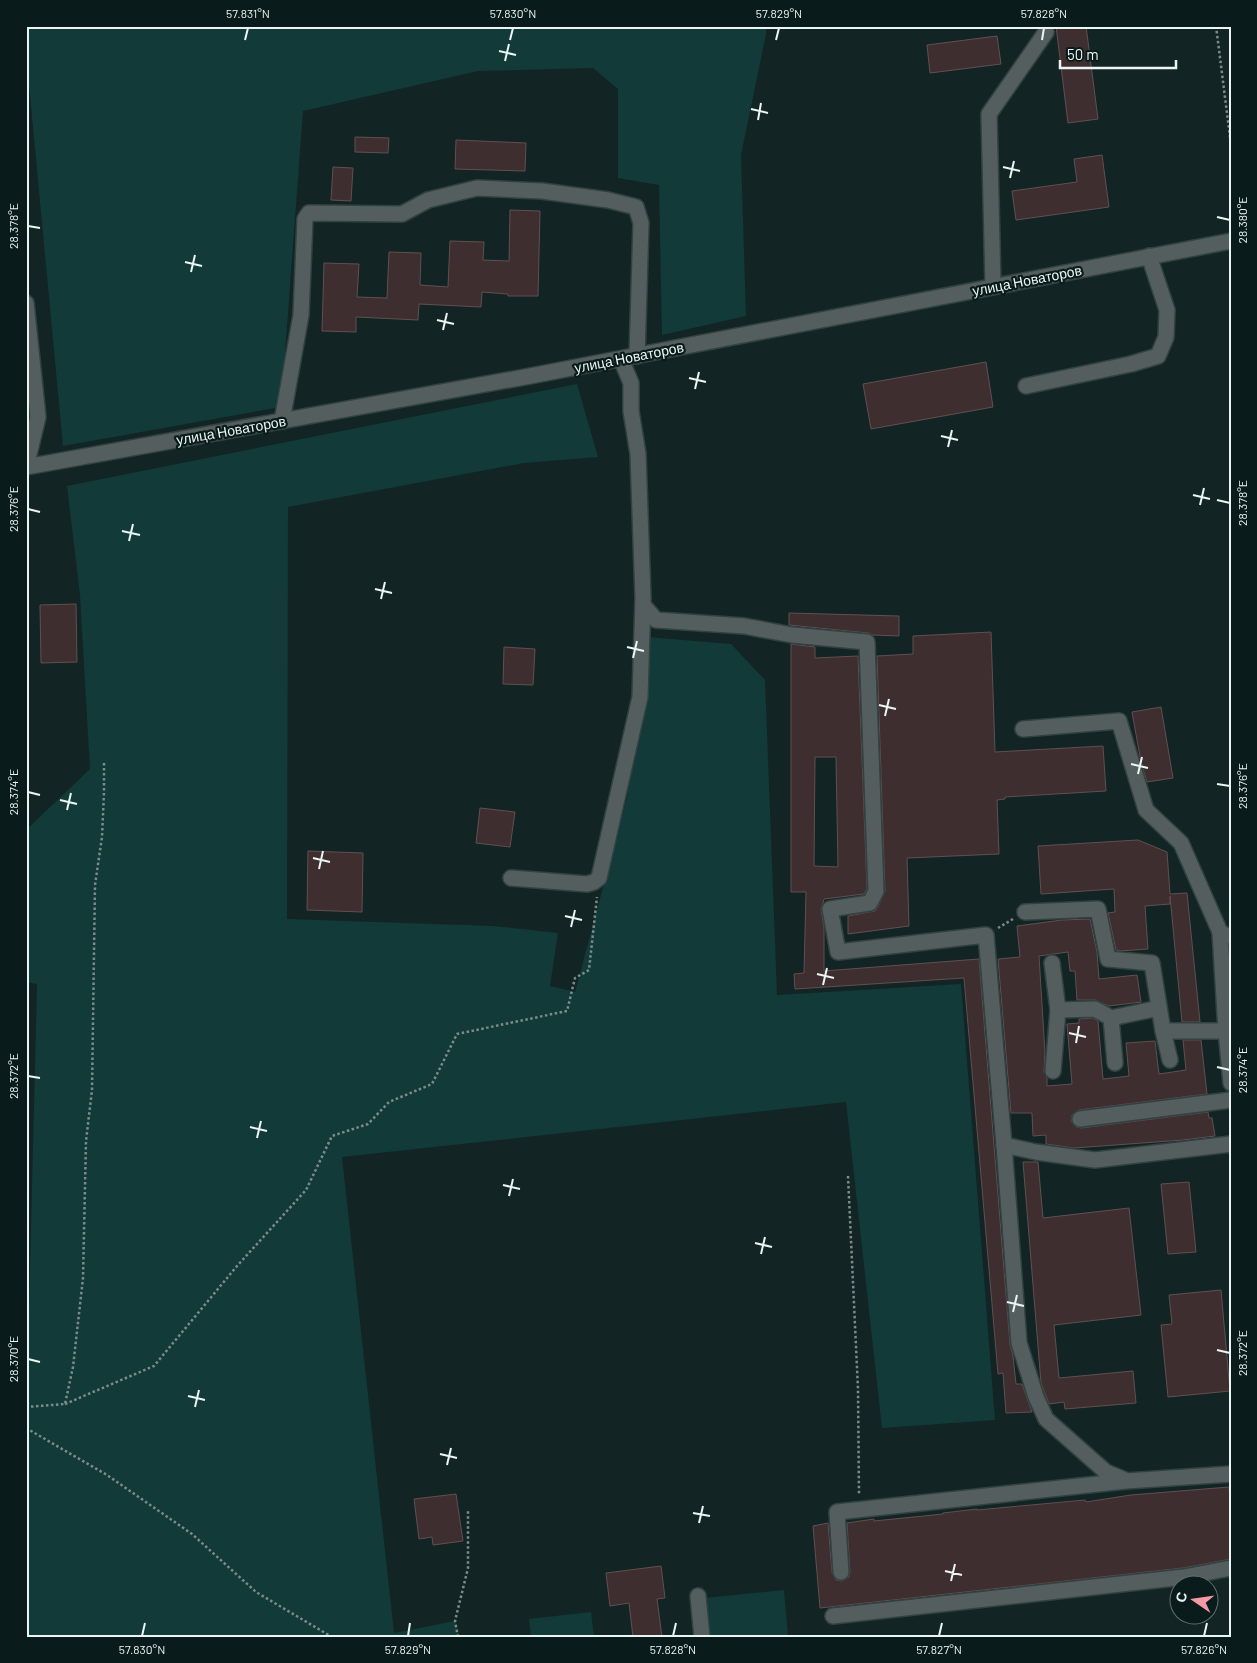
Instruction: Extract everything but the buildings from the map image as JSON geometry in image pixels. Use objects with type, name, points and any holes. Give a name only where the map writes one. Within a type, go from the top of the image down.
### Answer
[{"type":"street","points":[[993,286],[988,114],[1046,32]]},
{"type":"street","points":[[282,421],[301,315],[305,219],[309,214],[402,214],[428,200],[477,188],[542,191],[608,200],[636,207],[641,223],[637,356]]},
{"type":"street","name":"улица Новаторов","points":[[26,467],[637,356],[1231,241]]},
{"type":"street","points":[[1026,386],[1132,364],[1158,356],[1166,337],[1167,310],[1149,256]]},
{"type":"street","points":[[26,303],[38,418],[26,467]]},
{"type":"street","points":[[511,878],[587,884],[599,878],[640,697],[643,605],[638,454],[631,411],[631,383],[621,358]]},
{"type":"street","points":[[643,605],[656,620],[744,626],[792,635],[867,642],[876,891],[870,903],[830,909],[838,952],[986,935],[1020,1344],[1036,1397],[1046,1418],[1106,1472],[1126,1480]]},
{"type":"street","points":[[1023,729],[1119,721],[1146,810],[1181,843],[1225,935],[1231,1083]]},
{"type":"street","points":[[1025,912],[1098,909],[1108,959],[1152,963],[1163,1031],[1170,1060]]},
{"type":"street","points":[[1052,963],[1058,1010],[1053,1071]]},
{"type":"street","points":[[1058,1010],[1095,1009],[1111,1018],[1160,1008]]},
{"type":"street","points":[[1111,1018],[1115,1063]]},
{"type":"street","points":[[1163,1031],[1228,1027]]},
{"type":"street","points":[[1080,1119],[1231,1100]]},
{"type":"street","points":[[1004,1145],[1036,1152],[1095,1160],[1231,1144]]},
{"type":"street","points":[[841,1572],[837,1512],[1126,1480],[1231,1474]]},
{"type":"street","points":[[833,1616],[1184,1578],[1231,1568]]},
{"type":"street","points":[[698,1596],[702,1637]]},
{"type":"path","points":[[1216,26],[1231,145]]},
{"type":"path","points":[[65,1404],[73,1367],[83,1278],[86,1141],[92,1090],[95,885],[102,837],[104,761]]},
{"type":"path","points":[[26,1408],[65,1404],[154,1366],[236,1266],[306,1190],[332,1136],[368,1124],[389,1102],[432,1084],[457,1034],[567,1010],[575,978],[589,970],[599,878]]},
{"type":"path","points":[[986,935],[1025,912]]},
{"type":"path","points":[[848,1176],[858,1389],[860,1509]]},
{"type":"path","points":[[26,1428],[107,1475],[192,1534],[256,1592],[332,1637]]},
{"type":"path","points":[[458,1637],[455,1621],[468,1568],[468,1510]]},
{"type":"shaded area","points":[[26,26],[766,26],[766,34],[741,155],[746,316],[662,335],[659,185],[618,178],[618,89],[593,68],[478,71],[303,111],[281,407],[63,446],[26,53]]},
{"type":"shaded area","points":[[577,384],[598,457],[524,463],[288,507],[287,919],[493,926],[558,933],[550,986],[575,992],[627,798],[648,637],[731,644],[765,680],[777,995],[961,984],[995,1420],[882,1428],[846,1102],[342,1157],[394,1633],[455,1621],[460,1637],[26,1637],[26,1313],[29,1312],[37,984],[26,982],[26,830],[90,769],[80,595],[67,486]]},
{"type":"shaded area","points":[[784,1590],[788,1637],[708,1637],[704,1598]]},
{"type":"shaded area","points":[[591,1612],[594,1637],[531,1637],[529,1619]]}]
